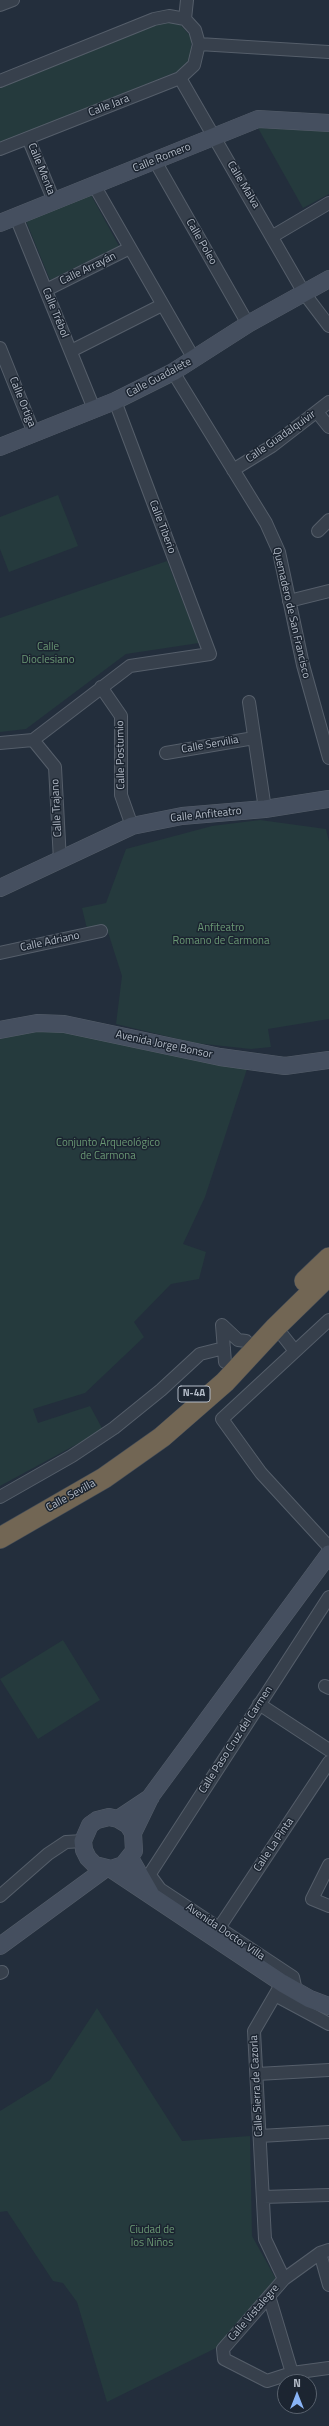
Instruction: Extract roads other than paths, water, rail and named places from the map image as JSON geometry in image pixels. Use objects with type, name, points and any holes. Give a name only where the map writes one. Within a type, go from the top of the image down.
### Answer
[{"type":"highway","name":"Calle Sevilla","points":[[43,1512],[104,1478],[162,1437],[225,1382],[329,1270]]},
{"type":"highway","name":"Calle Sevilla","points":[[43,1512],[99,1468],[155,1430],[187,1402],[224,1355],[246,1341],[329,1270]]},
{"type":"highway","name":"N-4A","points":[[0,1538],[43,1512]]},
{"type":"street","points":[[0,5],[13,0]]},
{"type":"street","points":[[185,19],[186,0]]},
{"type":"street","points":[[1,76],[154,19],[168,16],[185,19],[195,30],[199,44],[329,52]]},
{"type":"street","name":"Calle Jara","points":[[0,149],[180,78],[194,65],[199,44]]},
{"type":"street","name":"Calle Malva","points":[[180,78],[273,236],[304,293],[329,326]]},
{"type":"street","name":"Calle Romero","points":[[0,223],[258,119],[329,122]]},
{"type":"street","name":"Calle Menta","points":[[28,138],[54,201]]},
{"type":"street","name":"Calle Poleo","points":[[155,161],[248,324]]},
{"type":"street","points":[[94,185],[194,359]]},
{"type":"street","points":[[273,236],[329,203]]},
{"type":"street","name":"Calle Trébol","points":[[16,217],[94,409]]},
{"type":"street","name":"Calle Arrayán","points":[[46,290],[130,248]]},
{"type":"street","name":"Calle Guadalete","points":[[0,447],[115,401],[174,372],[248,324],[329,279]]},
{"type":"street","points":[[71,351],[162,305]]},
{"type":"street","name":"Calle Ortiga","points":[[0,348],[34,433]]},
{"type":"street","name":"Quemadero de San Francisco","points":[[174,372],[266,523],[279,552],[303,665],[329,758]]},
{"type":"street","name":"Calle Tiberio","points":[[101,687],[130,666],[210,654],[115,401]]},
{"type":"street","name":"Calle Guadalquivir","points":[[233,470],[272,446],[329,402]]},
{"type":"street","points":[[317,412],[329,427]]},
{"type":"street","points":[[318,532],[329,520]]},
{"type":"street","points":[[289,600],[329,591]]},
{"type":"street","points":[[0,743],[33,740],[101,687]]},
{"type":"street","name":"Calle Postumio","points":[[101,687],[121,716],[121,794],[132,826]]},
{"type":"street","name":"Calle Servilia","points":[[249,702],[265,809]]},
{"type":"street","name":"Calle Servilia","points":[[166,753],[254,738]]},
{"type":"street","name":"Calle Trajano","points":[[33,740],[55,767],[60,861]]},
{"type":"street","name":"Calle Anfiteatro","points":[[0,888],[132,826],[182,816],[265,809],[329,799]]},
{"type":"street","name":"Calle Adriano","points":[[0,954],[101,931]]},
{"type":"street","name":"Avenida Jorge Bonsor","points":[[0,1030],[37,1023],[64,1024],[220,1057],[285,1066],[329,1060]]},
{"type":"street","points":[[329,1320],[222,1419],[261,1473],[329,1547]]},
{"type":"street","points":[[0,1497],[72,1456],[114,1428],[161,1390],[200,1354],[224,1355],[222,1325],[238,1340],[246,1341]]},
{"type":"street","points":[[276,1327],[295,1351]]},
{"type":"street","points":[[133,1833],[151,1796],[329,1554]]},
{"type":"street","name":"Calle Paso Cruz del Carmen","points":[[148,1885],[259,1704],[329,1597]]},
{"type":"street","points":[[259,1704],[329,1750]]},
{"type":"street","name":"Calle La Pinta","points":[[219,1928],[329,1762]]},
{"type":"street","points":[[118,1819],[151,1796]]},
{"type":"street","points":[[0,1946],[70,1892],[108,1869],[123,1865],[130,1858],[135,1842],[133,1833],[128,1825],[118,1819],[109,1817],[97,1820],[90,1825],[83,1841],[88,1858],[95,1865],[108,1869],[148,1885]]},
{"type":"street","points":[[0,1896],[48,1854],[66,1842],[83,1841]]},
{"type":"street","points":[[70,1892],[88,1858]]},
{"type":"street","points":[[130,1858],[148,1885]]},
{"type":"street","points":[[329,1865],[312,1899],[329,1906]]},
{"type":"street","name":"Avenida Doctor Villa","points":[[148,1885],[160,1889],[292,1977],[285,1990]]},
{"type":"street","name":"Avenida Doctor Villa","points":[[148,1885],[329,2024]]},
{"type":"street","name":"Avenida Doctor Villa","points":[[285,1990],[329,2006]]},
{"type":"street","name":"Calle Sierra de Cazorla","points":[[284,2279],[265,2239],[254,2031],[285,1990]]},
{"type":"street","points":[[257,2074],[329,2070]]},
{"type":"street","points":[[260,2136],[329,2132]]},
{"type":"street","points":[[263,2197],[329,2195]]},
{"type":"street","points":[[324,2252],[329,2285]]},
{"type":"street","name":"Calle Vistalegre","points":[[324,2252],[284,2279],[223,2349],[224,2359],[267,2381],[292,2373],[329,2368]]},
{"type":"street","points":[[269,2296],[292,2373]]},
{"type":"park label","name":"Calle Dioclesiano","points":[[48,653]]},
{"type":"park label","name":"Anfiteatro Romano de Carmona","points":[[221,934]]},
{"type":"park label","name":"Conjunto Arqueológico de Carmona","points":[[108,1149]]},
{"type":"park label","name":"Ciudad de los Niños","points":[[152,2236]]}]
